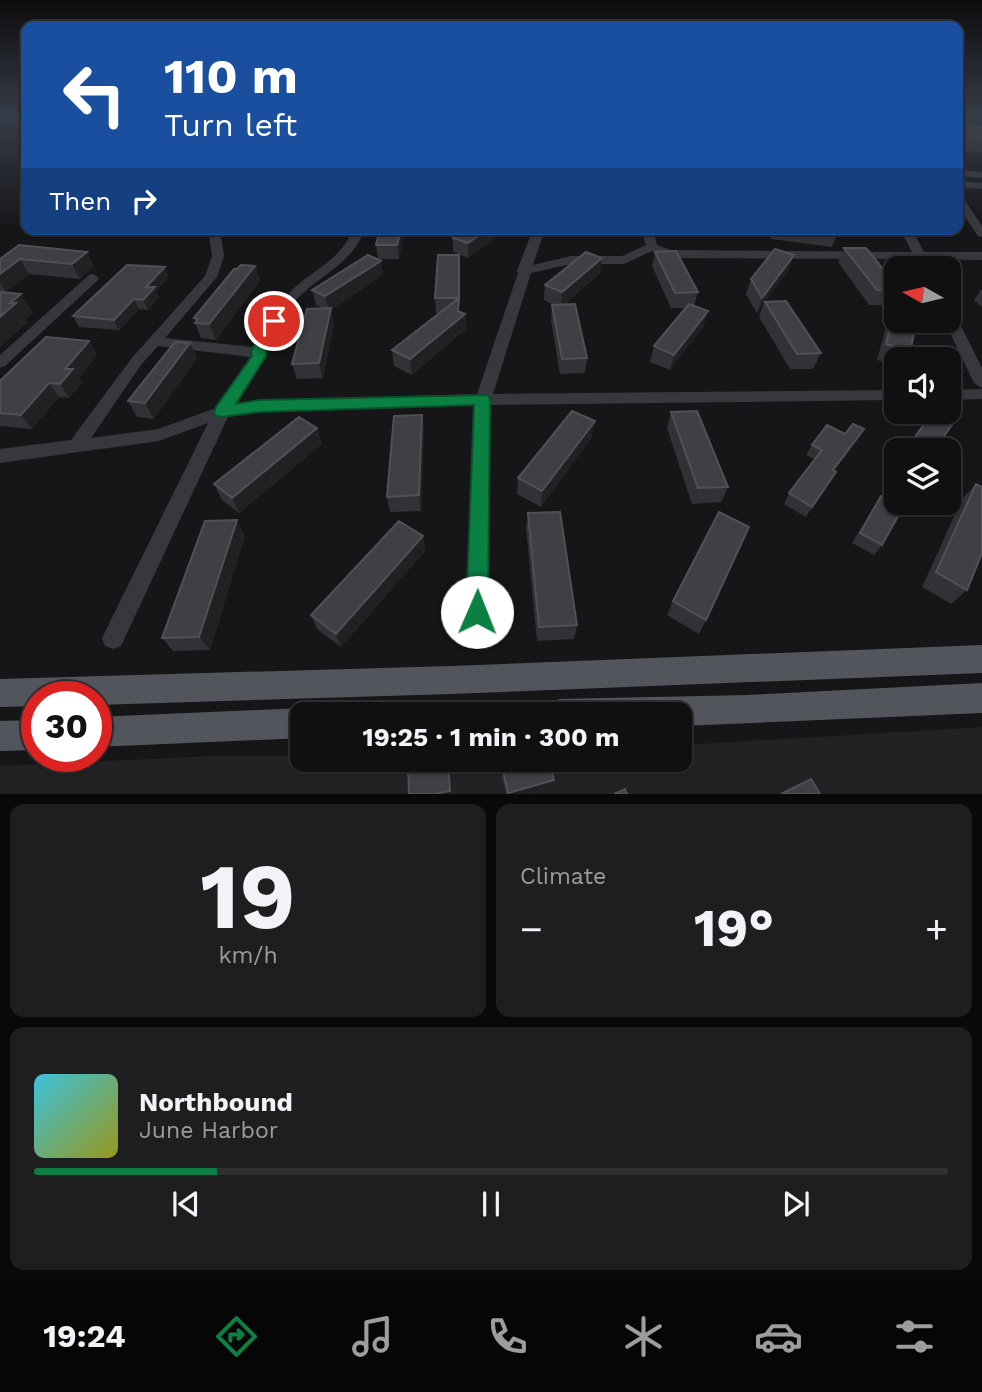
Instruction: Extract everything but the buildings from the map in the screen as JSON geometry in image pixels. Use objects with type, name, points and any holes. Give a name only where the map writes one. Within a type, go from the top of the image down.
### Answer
[{"type":"main road","points":[[0,694],[982,659]]},
{"type":"main road","points":[[692,711],[982,698]]},
{"type":"main road","points":[[112,731],[290,724]]},
{"type":"main road","points":[[0,736],[21,735]]},
{"type":"street","points":[[963,173],[982,175]]},
{"type":"street","points":[[963,185],[982,187]]},
{"type":"street","points":[[963,206],[982,234]]},
{"type":"street","points":[[75,447],[136,362],[211,277],[218,256],[215,235]]},
{"type":"street","points":[[113,638],[222,412],[259,356],[258,351],[274,321],[293,296],[342,261],[356,235]]},
{"type":"street","points":[[477,612],[482,399],[537,235]]},
{"type":"street","points":[[649,235],[652,247],[659,251],[685,255],[884,261]]},
{"type":"street","points":[[909,235],[920,256]]},
{"type":"street","points":[[523,271],[571,260],[624,260],[652,247]]},
{"type":"street","points":[[961,258],[982,256]]},
{"type":"street","points":[[0,363],[93,278]]},
{"type":"street","points":[[957,333],[982,383]]},
{"type":"street","points":[[155,341],[258,351]]},
{"type":"street","points":[[961,395],[982,394]]},
{"type":"street","points":[[0,456],[159,435],[222,412],[259,406],[482,399],[884,395]]},
{"type":"street","points":[[0,466],[28,454]]},
{"type":"shaded area","points":[[982,727],[982,794],[0,794],[0,766],[21,765],[21,772],[112,772],[112,761],[290,756],[290,772],[692,772],[692,744]]},
{"type":"route","points":[[274,321],[258,351],[259,356],[222,412],[259,406],[482,399],[477,612]]}]
